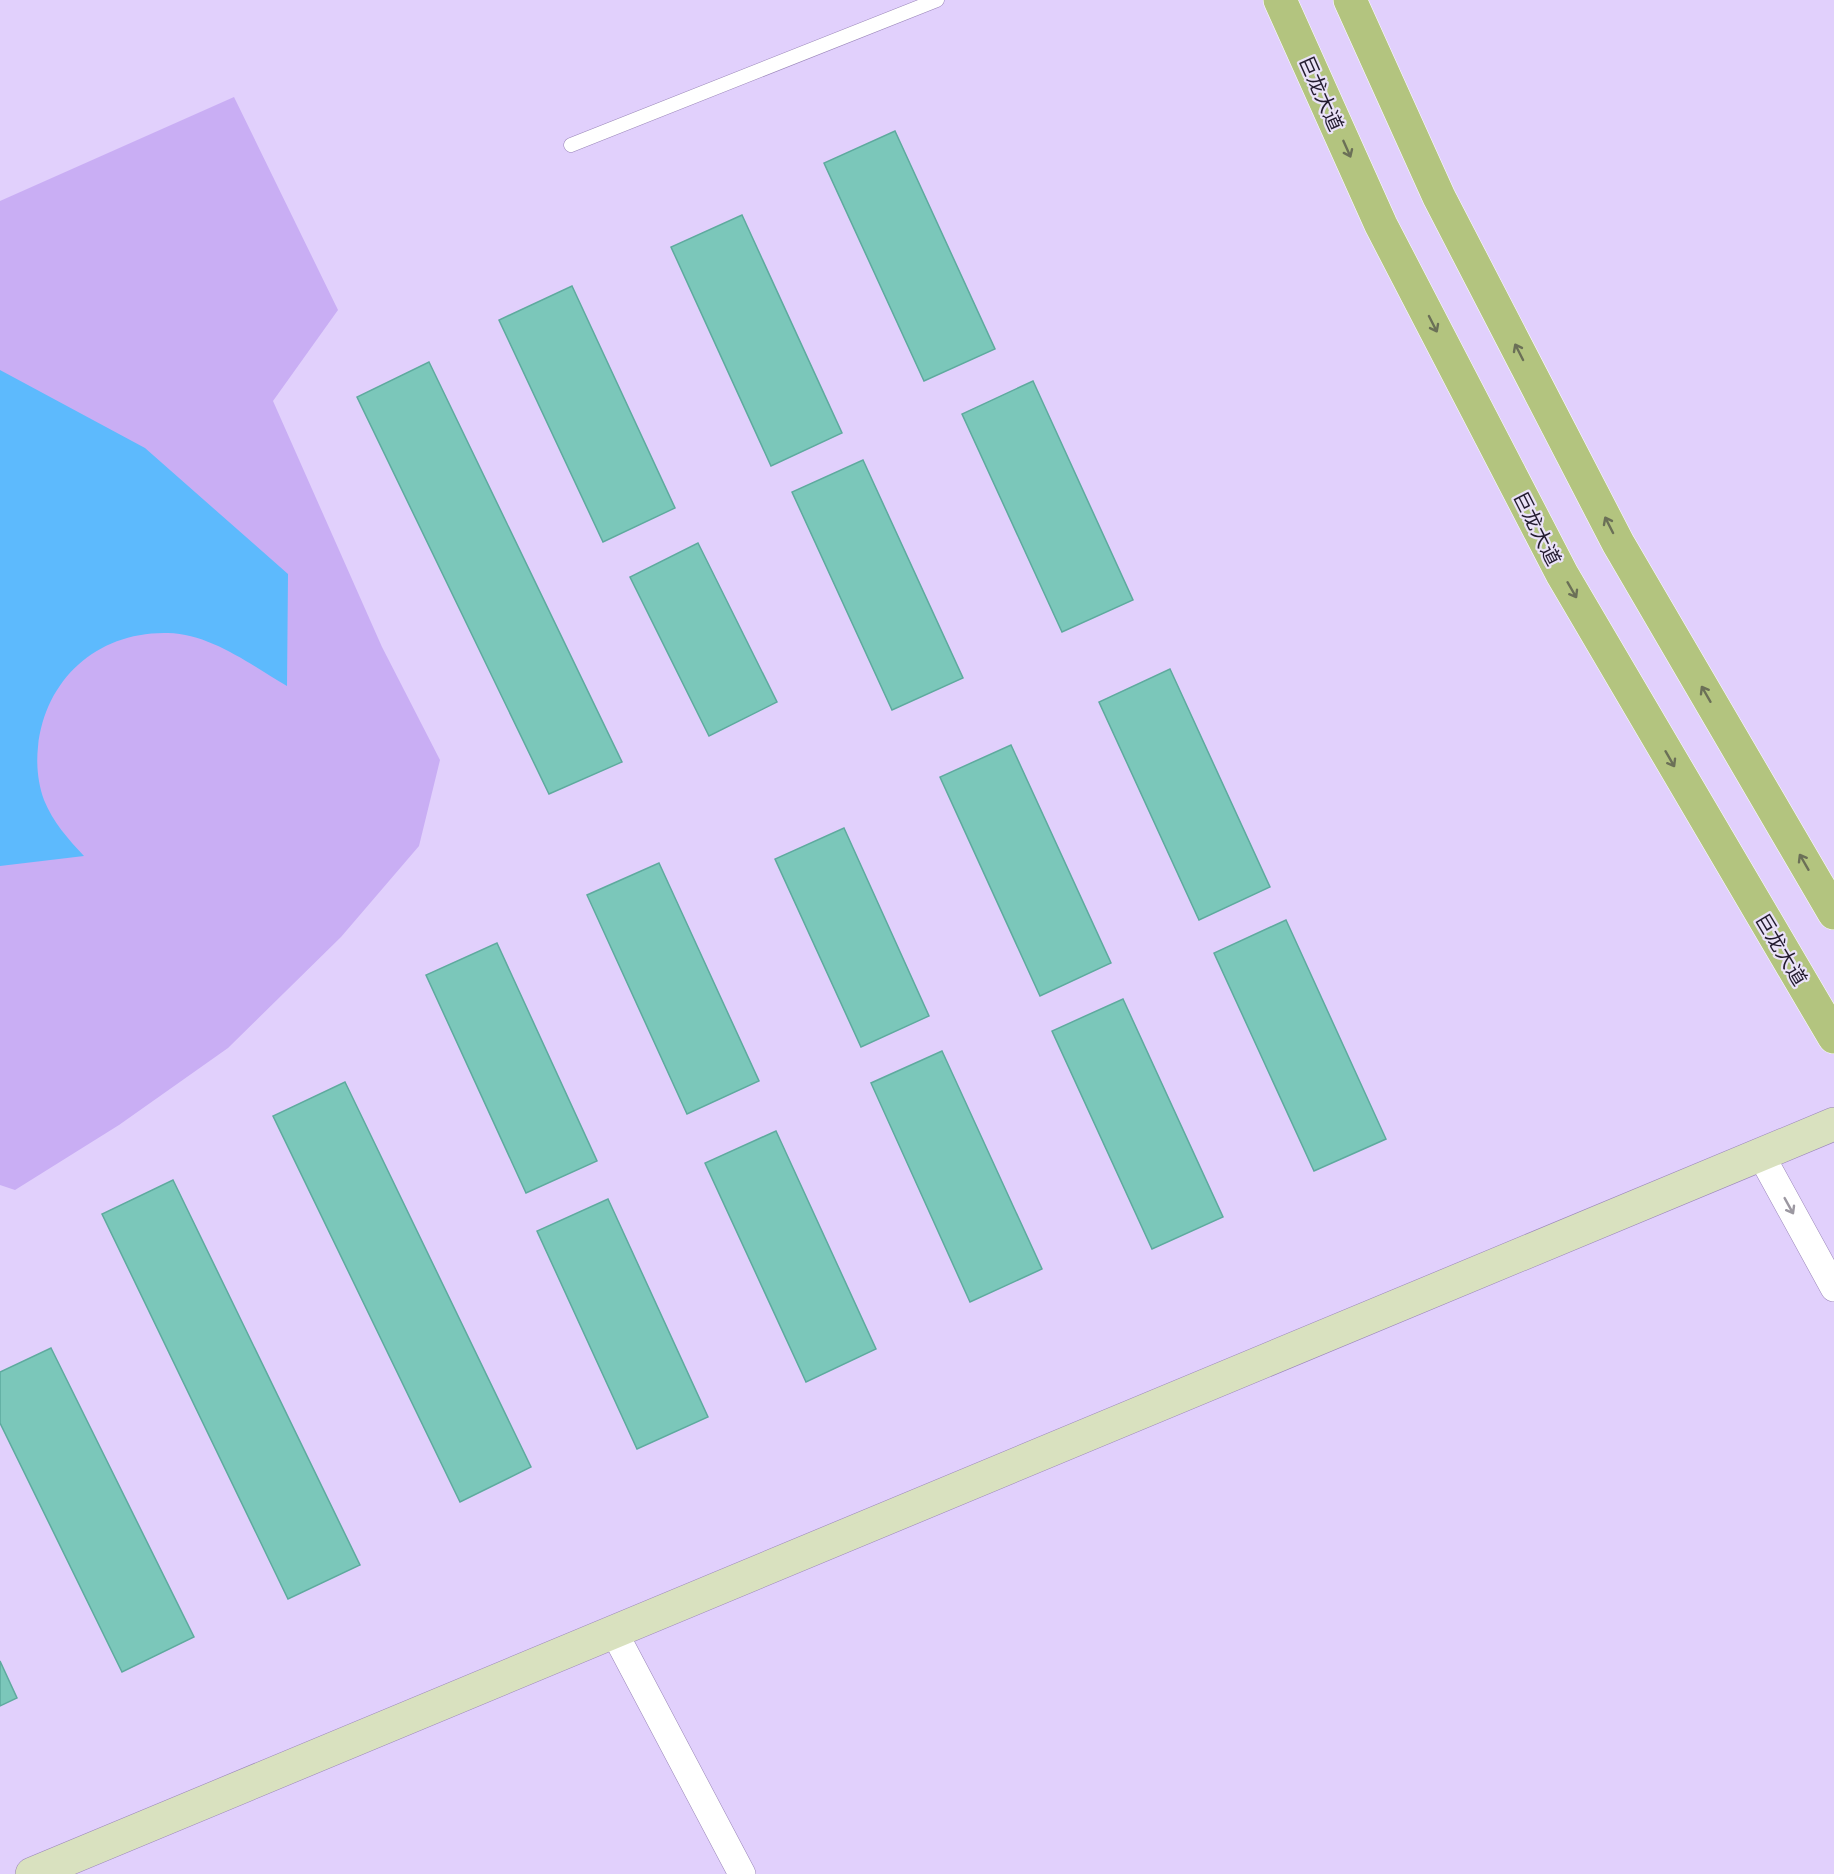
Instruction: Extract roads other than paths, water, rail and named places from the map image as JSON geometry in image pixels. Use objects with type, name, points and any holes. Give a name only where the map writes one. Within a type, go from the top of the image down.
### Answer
[{"type":"main road","name":"巨龙大道","points":[[1280,0],[1381,225],[1562,573],[1834,1037]]},
{"type":"main road","points":[[1350,0],[1439,197],[1618,543],[1834,913]]},
{"type":"street","points":[[32,1874],[1834,1124]]},
{"type":"street","points":[[1761,1155],[1834,1288]]},
{"type":"street","points":[[614,1632],[742,1874]]},
{"type":"lane","points":[[571,145],[937,0]]},
{"type":"water","points":[[0,370],[145,448],[288,574],[287,686],[245,660],[215,645],[200,639],[168,633],[143,634],[120,640],[98,650],[80,663],[64,680],[52,700],[43,722],[37,760],[44,800],[61,830],[84,856],[0,866]]}]
